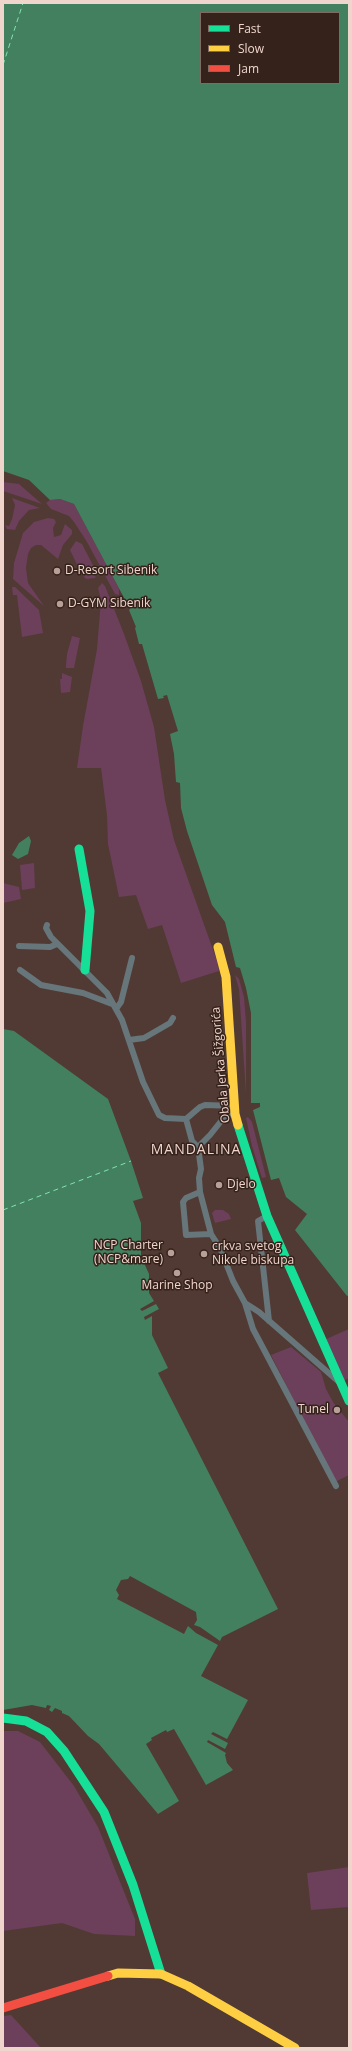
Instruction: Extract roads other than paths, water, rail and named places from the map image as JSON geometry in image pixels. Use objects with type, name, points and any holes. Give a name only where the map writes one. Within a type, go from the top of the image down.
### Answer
[{"type":"street","points":[[79,849],[90,910],[85,970]]},
{"type":"street","points":[[47,925],[48,933],[57,944],[107,993],[129,1040],[143,1082],[159,1115],[165,1118],[186,1119],[200,1107],[205,1105],[235,1110]]},
{"type":"street","points":[[20,946],[50,947],[57,944]]},
{"type":"street","name":"Obala Jerka Šižgorića","points":[[218,947],[226,977],[235,1110],[266,1216],[349,1401]]},
{"type":"street","points":[[114,1007],[121,1002],[132,958]]},
{"type":"street","points":[[20,970],[41,985],[83,993],[114,1007]]},
{"type":"street","points":[[129,1040],[144,1038],[170,1023],[172,1018]]},
{"type":"street","points":[[198,1147],[226,1115],[235,1110]]},
{"type":"street","points":[[186,1119],[192,1141],[198,1147],[201,1169],[199,1178],[200,1192],[211,1234],[220,1248],[233,1281],[245,1303],[253,1329],[336,1486]]},
{"type":"street","points":[[200,1192],[186,1198],[183,1202],[186,1235],[211,1234]]},
{"type":"street","points":[[266,1216],[258,1221],[269,1321]]},
{"type":"street","points":[[245,1303],[269,1321],[340,1383]]},
{"type":"street","points":[[3,1718],[26,1721],[48,1732],[64,1751],[104,1812],[133,1885],[161,1974]]},
{"type":"street","points":[[3,2008],[118,1973],[161,1974],[188,1986],[295,2048]]},
{"type":"place","name":"D-Resort Sibenik","points":[[57,571]]},
{"type":"place","name":"D-GYM Sibenik","points":[[60,604]]},
{"type":"place","name":"Djelo","points":[[219,1185]]},
{"type":"place","name":"NCP Charter (NCP&mare)","points":[[171,1253]]},
{"type":"place","name":"crkva svetog Nikole biskupa","points":[[204,1254]]},
{"type":"place","name":"Marine Shop","points":[[177,1273]]},
{"type":"place","name":"Tunel","points":[[337,1410]]},
{"type":"district","name":"MANDALINA","points":[[196,1150]]}]
